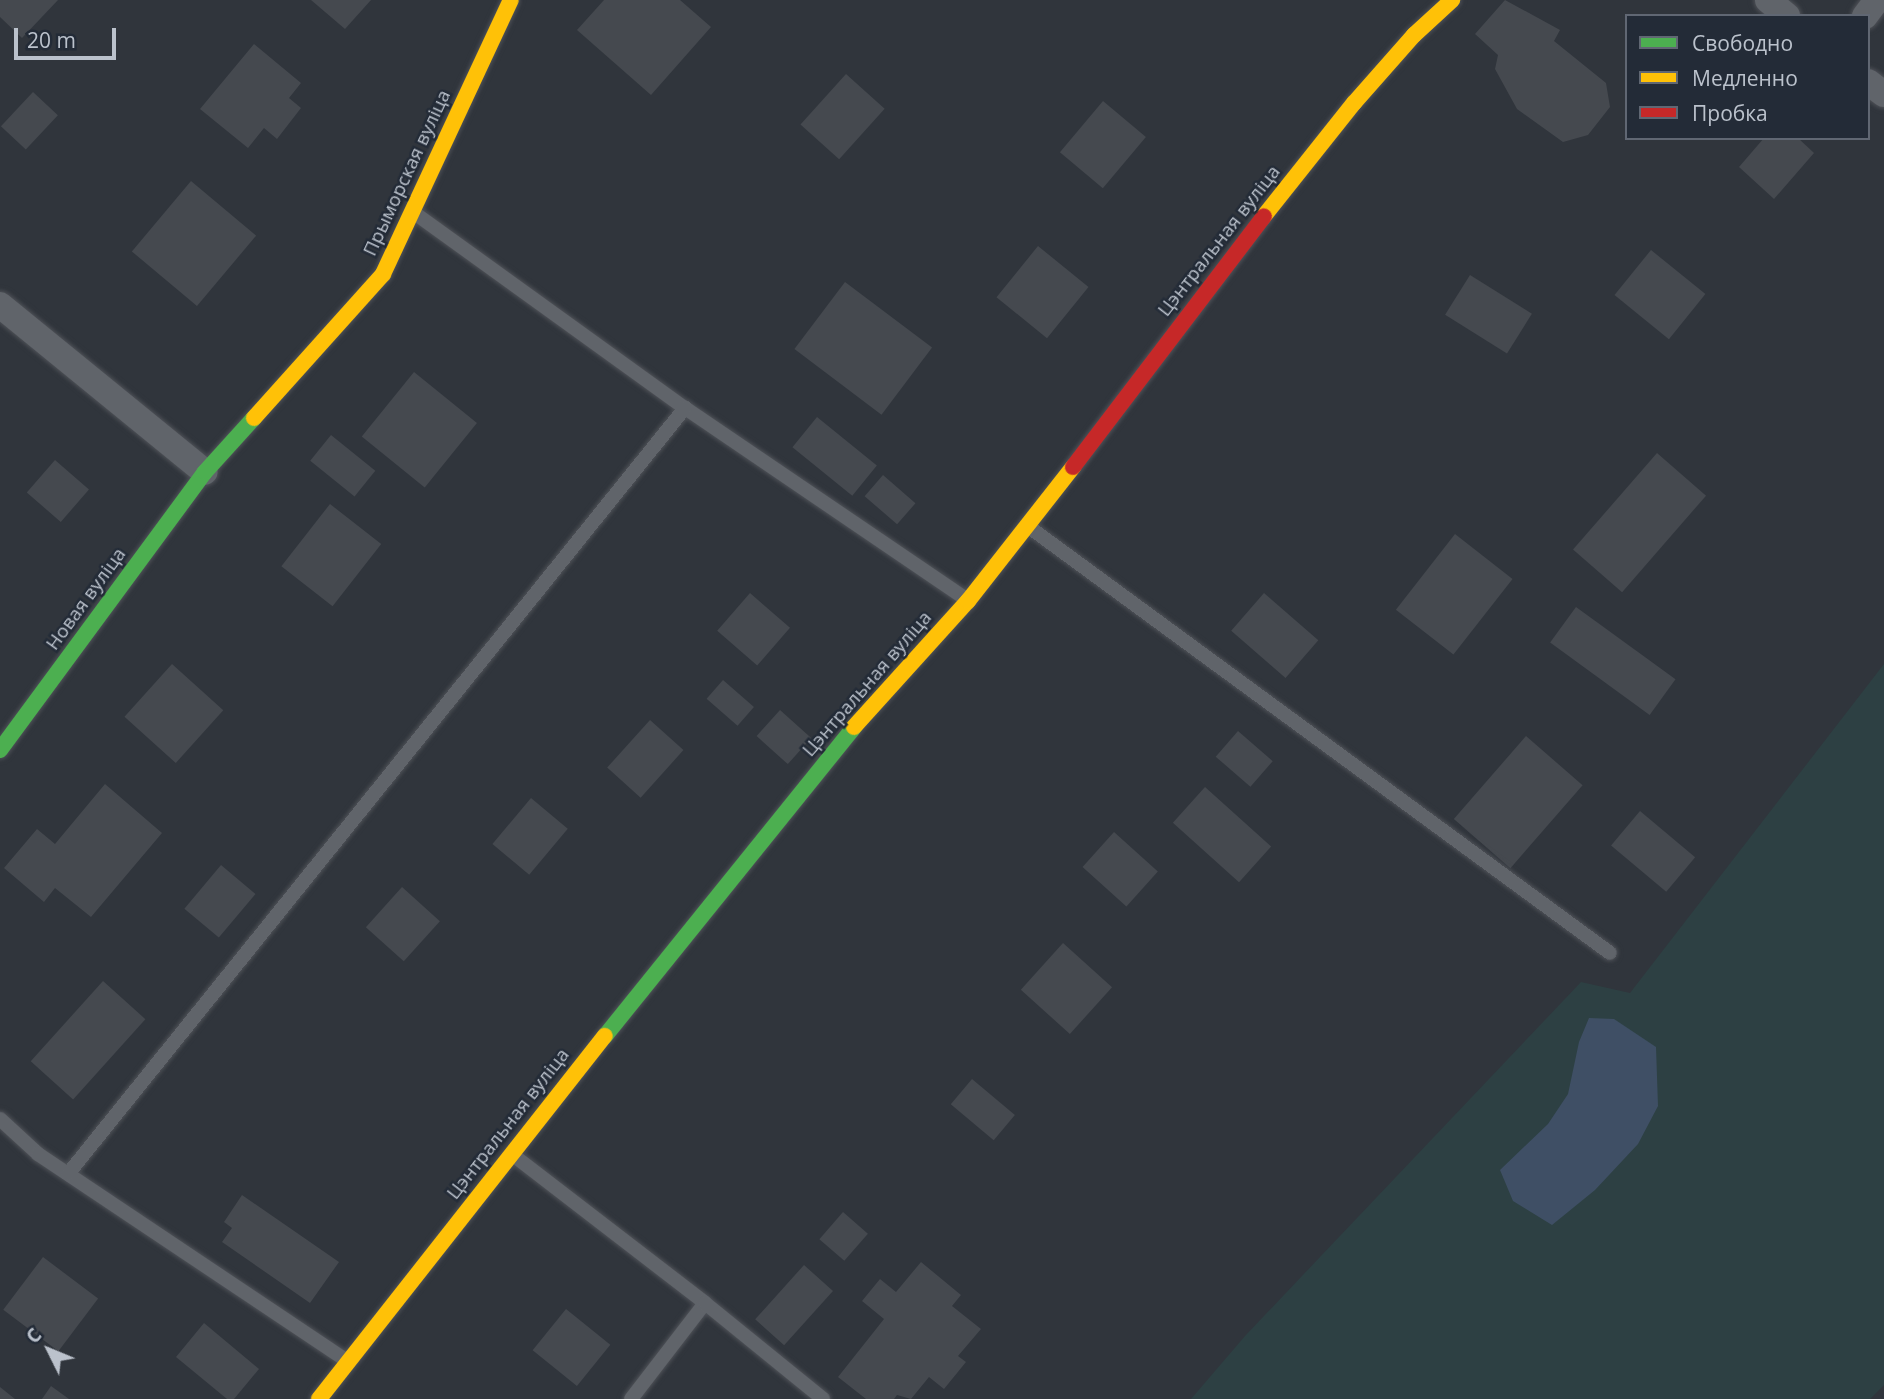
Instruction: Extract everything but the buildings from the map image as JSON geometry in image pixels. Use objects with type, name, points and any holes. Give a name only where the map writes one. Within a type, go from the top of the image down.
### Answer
[{"type":"street","name":"Прыморская вуліца","points":[[205,472],[383,274],[511,0]]},
{"type":"street","name":"Цэнтральная вуліца","points":[[319,1399],[512,1154],[528,1129],[852,730],[968,601],[1028,526],[1338,123],[1414,34],[1452,0]]},
{"type":"street","points":[[1768,0],[1785,14]]},
{"type":"street","points":[[0,305],[205,472]]},
{"type":"street","name":"Новая вуліца","points":[[0,750],[205,472]]},
{"type":"lane","points":[[412,211],[685,408],[968,601]]},
{"type":"lane","points":[[68,1174],[685,408]]},
{"type":"lane","points":[[1028,526],[1611,953]]},
{"type":"lane","points":[[0,1119],[38,1154],[348,1362]]},
{"type":"lane","points":[[512,1154],[705,1303],[823,1399]]},
{"type":"lane","points":[[631,1399],[705,1303]]},
{"type":"shaded area","points":[[1884,664],[1884,1385],[1870,1399],[1191,1399],[1245,1336],[1581,982],[1630,993]]},
{"type":"water","points":[[1589,1018],[1614,1019],[1656,1047],[1658,1106],[1638,1144],[1595,1190],[1552,1225],[1513,1201],[1500,1170],[1548,1124],[1568,1094],[1579,1042]]},
{"type":"traffic: fast","points":[[0,750],[205,472],[254,418]]},
{"type":"traffic: fast","points":[[605,1036],[854,727]]},
{"type":"traffic: slow","points":[[254,418],[383,274],[511,0]]},
{"type":"traffic: slow","points":[[1264,216],[1354,103],[1414,35],[1452,0]]},
{"type":"traffic: slow","points":[[854,727],[968,601],[1073,467]]},
{"type":"traffic: slow","points":[[319,1399],[605,1036]]},
{"type":"traffic: jam","points":[[1073,467],[1264,216]]}]
